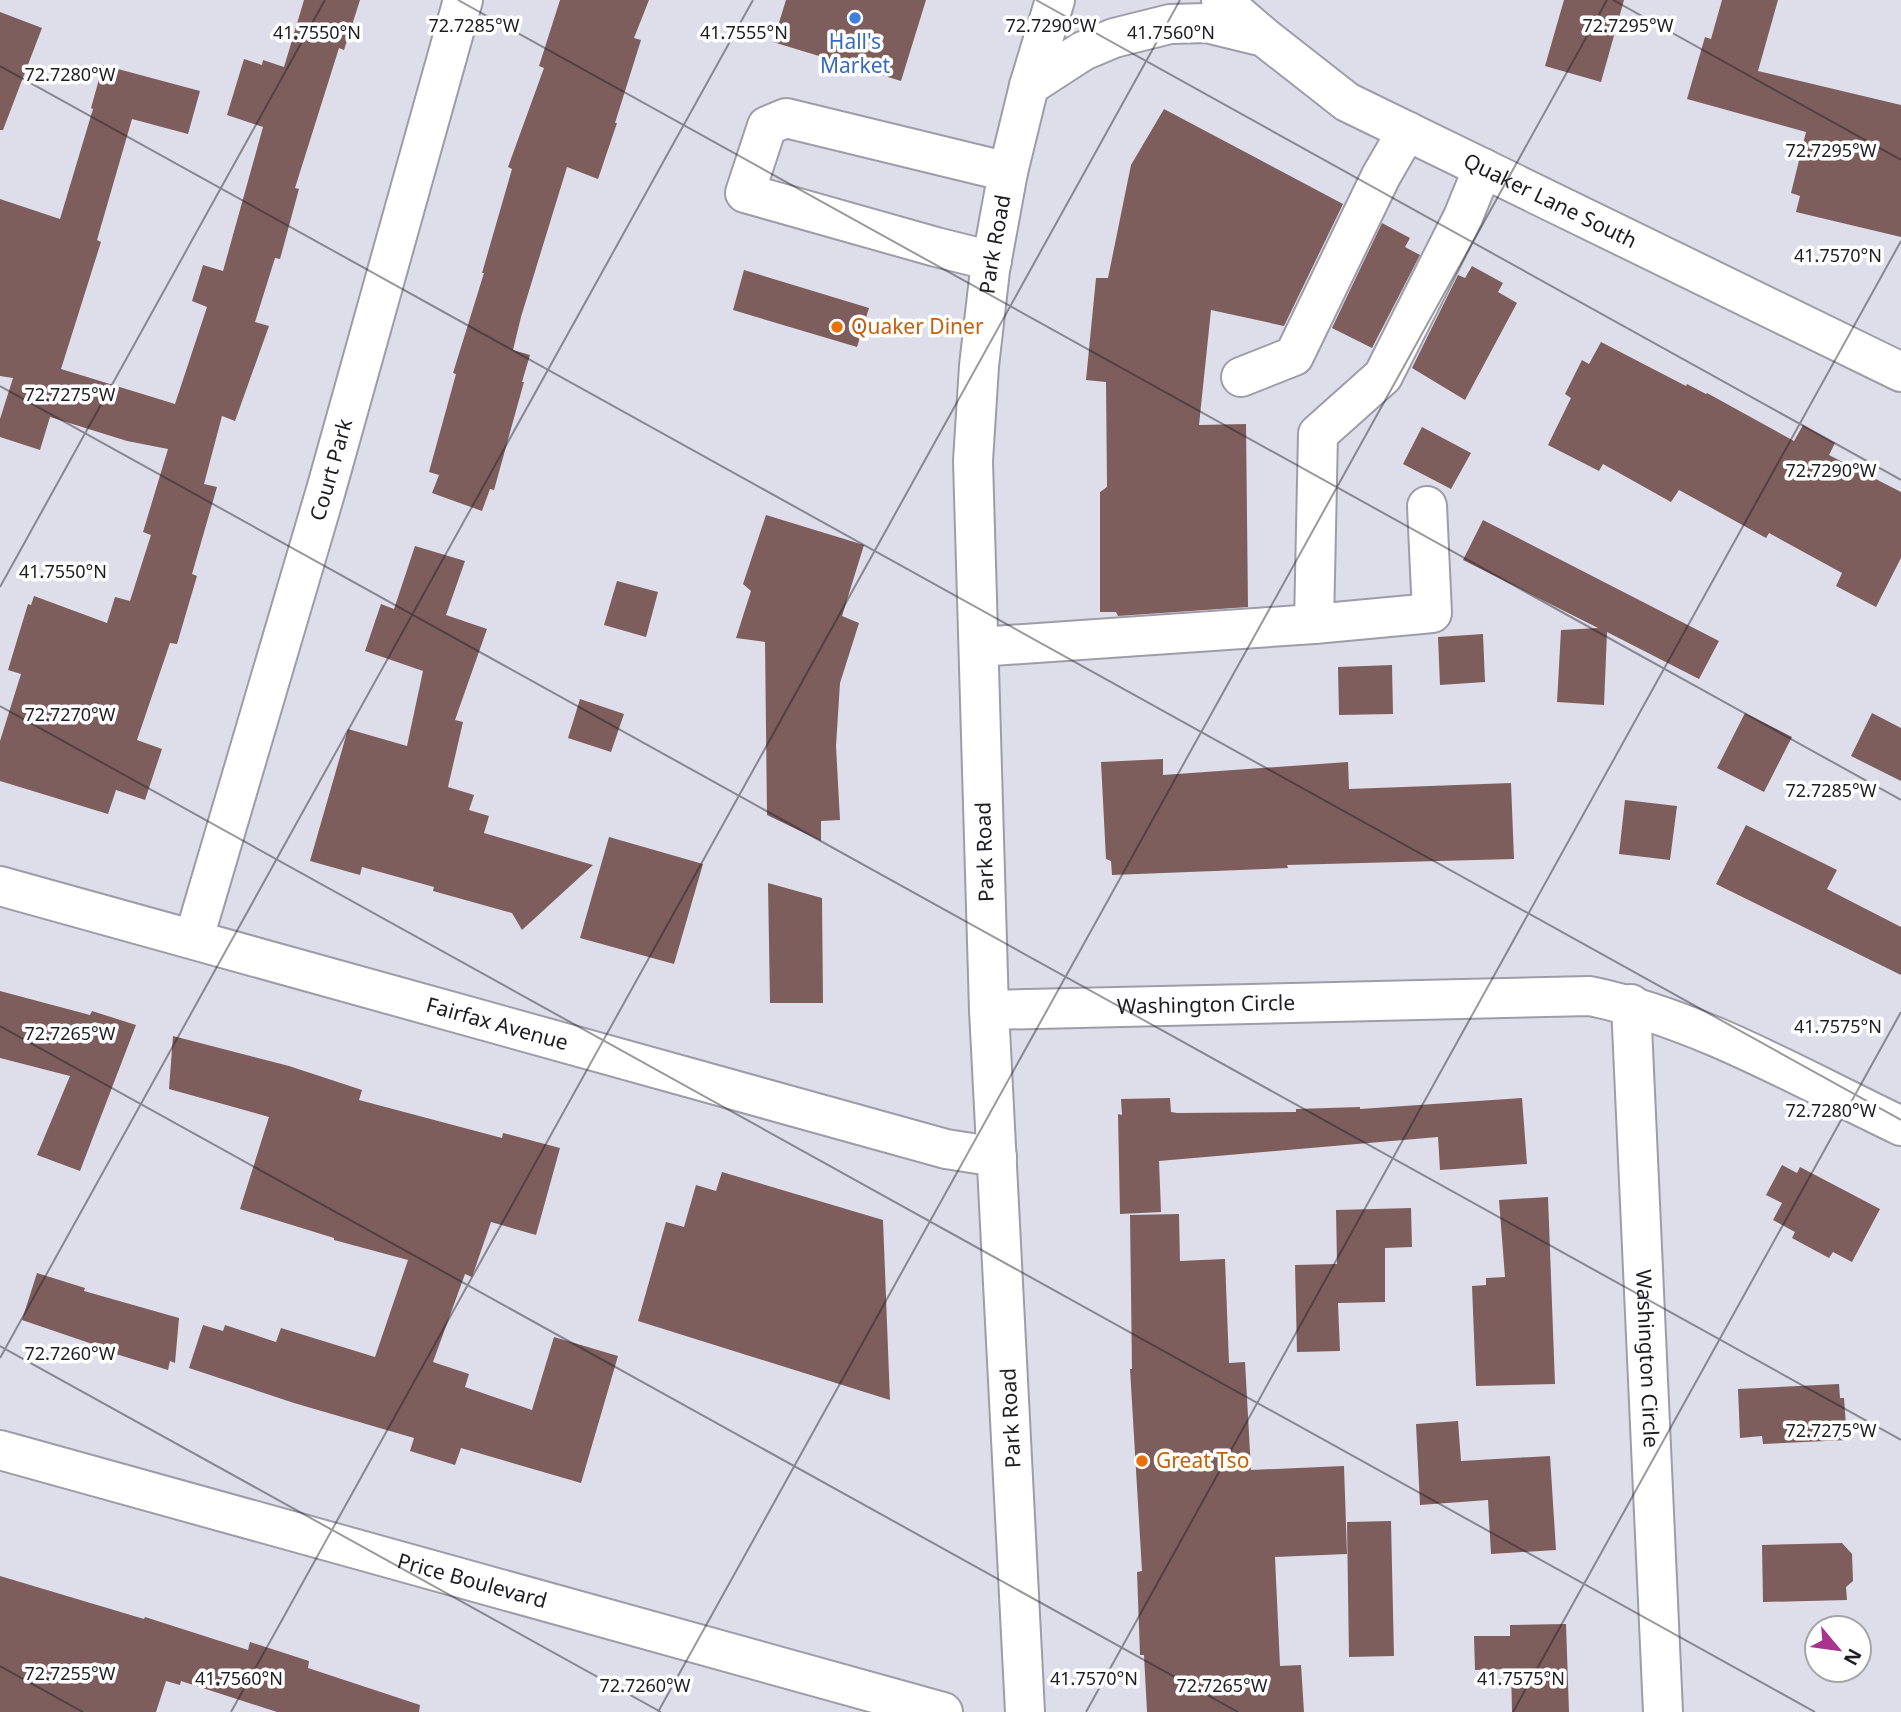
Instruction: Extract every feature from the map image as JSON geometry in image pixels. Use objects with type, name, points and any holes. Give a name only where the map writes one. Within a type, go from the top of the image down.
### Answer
[{"type":"street","name":"Court Park","points":[[194,938],[326,490],[463,0]]},
{"type":"street","name":"Park Road","points":[[1026,1712],[989,1010],[973,461],[979,366],[992,261],[1008,172],[1055,0]]},
{"type":"street","name":"Quaker Lane South","points":[[1221,0],[1347,102],[1901,372]]},
{"type":"street","points":[[1030,86],[1083,51],[1114,38],[1170,24],[1207,23],[1264,37]]},
{"type":"street","points":[[992,261],[745,193],[767,125],[786,118],[1008,172]]},
{"type":"street","points":[[1241,377],[1294,356],[1381,176],[1407,131]]},
{"type":"street","points":[[1314,624],[1318,434],[1383,376],[1463,217],[1483,168]]},
{"type":"street","points":[[979,647],[1314,624],[1432,612],[1427,506]]},
{"type":"street","name":"Fairfax Avenue","points":[[0,886],[946,1149],[998,1157]]},
{"type":"street","name":"Washington Circle","points":[[989,1010],[1590,996],[1631,1004],[1709,1034],[1901,1126]]},
{"type":"street","name":"Washington Circle","points":[[1631,1004],[1663,1712]]},
{"type":"street","name":"Price Boulevard","points":[[0,1450],[943,1712]]},
{"type":"building","points":[[304,0],[360,0],[344,50],[339,48],[295,188],[299,189],[280,259],[275,258],[255,322],[269,326],[235,421],[222,416],[204,484],[217,487],[192,574],[197,576],[177,644],[170,643],[137,740],[162,749],[145,800],[116,790],[108,814],[0,781],[0,741],[21,674],[8,670],[28,604],[31,605],[34,596],[107,623],[115,597],[130,601],[151,535],[143,532],[168,449],[127,441],[50,417],[40,450],[0,437],[0,419],[13,378],[0,376],[0,199],[60,219],[93,109],[91,108],[103,65],[200,91],[188,134],[132,119],[97,240],[101,242],[61,369],[175,404],[207,307],[192,301],[203,265],[223,271],[263,127],[227,115],[244,59],[262,65],[263,60],[284,67]]},
{"type":"building","points":[[560,0],[649,0],[634,38],[641,40],[598,179],[567,167],[513,350],[530,355],[524,382],[494,490],[490,489],[482,511],[432,493],[439,475],[429,472],[456,374],[453,373],[512,169],[508,167],[544,68],[539,66]]},
{"type":"building","points":[[786,0],[926,0],[901,81],[773,42]]},
{"type":"building","points":[[1564,0],[1624,0],[1601,82],[1545,66]]},
{"type":"building","points":[[1722,0],[1778,0],[1758,71],[1901,105],[1901,237],[1796,212],[1800,196],[1791,193],[1806,132],[1687,99],[1705,37],[1711,39]]},
{"type":"building","points":[[0,12],[42,28],[3,130],[0,130]]},
{"type":"building","points":[[1164,109],[1343,204],[1284,326],[1211,310],[1199,425],[1246,424],[1248,607],[1118,616],[1116,612],[1100,612],[1100,492],[1107,487],[1106,382],[1086,380],[1096,278],[1108,278],[1131,165]]},
{"type":"building","points":[[1382,223],[1410,238],[1405,247],[1420,255],[1372,348],[1332,328]]},
{"type":"building","points":[[1472,266],[1503,283],[1498,292],[1517,303],[1465,400],[1412,368],[1458,275],[1465,278]]},
{"type":"building","points":[[744,270],[869,308],[857,347],[733,310]]},
{"type":"building","points":[[1601,342],[1686,386],[1687,384],[1707,393],[1794,441],[1803,425],[1835,443],[1829,455],[1901,492],[1901,558],[1876,607],[1836,586],[1842,573],[1769,533],[1766,538],[1679,490],[1671,502],[1603,464],[1599,471],[1548,445],[1571,398],[1565,394],[1582,360],[1589,364]]},
{"type":"building","points":[[1422,427],[1471,453],[1451,489],[1403,464]]},
{"type":"building","points":[[766,515],[864,545],[842,616],[859,623],[840,683],[836,746],[840,820],[821,821],[821,841],[767,815],[765,642],[736,638],[751,591],[743,584]]},
{"type":"building","points":[[1483,520],[1719,641],[1699,679],[1607,632],[1604,705],[1557,702],[1561,630],[1598,628],[1463,560]]},
{"type":"building","points":[[415,546],[465,561],[446,615],[487,629],[455,720],[463,722],[448,787],[474,795],[469,810],[489,816],[484,833],[593,865],[522,930],[512,913],[433,891],[434,887],[362,867],[360,875],[310,861],[348,729],[407,746],[423,671],[365,651],[381,604],[394,609]]},
{"type":"building","points":[[617,581],[658,592],[646,637],[604,625]]},
{"type":"building","points":[[1483,634],[1485,682],[1440,685],[1438,637]]},
{"type":"building","points":[[1392,665],[1393,714],[1339,715],[1338,667]]},
{"type":"building","points":[[580,699],[624,714],[611,752],[568,738]]},
{"type":"building","points":[[1745,713],[1792,737],[1764,792],[1717,768]]},
{"type":"building","points":[[1872,713],[1901,728],[1901,781],[1851,756]]},
{"type":"building","points":[[1163,759],[1163,775],[1348,762],[1349,789],[1511,783],[1514,859],[1287,865],[1288,868],[1112,875],[1111,861],[1106,859],[1101,762]]},
{"type":"building","points":[[1625,800],[1677,806],[1670,860],[1619,854]]},
{"type":"building","points":[[1746,825],[1837,870],[1827,889],[1901,927],[1901,975],[1716,884]]},
{"type":"building","points":[[609,837],[703,864],[674,964],[580,938]]},
{"type":"building","points":[[768,883],[822,898],[823,1003],[770,1003]]},
{"type":"building","points":[[0,991],[90,1015],[92,1011],[136,1025],[80,1171],[37,1155],[70,1076],[0,1058]]},
{"type":"building","points":[[173,1036],[289,1066],[362,1090],[359,1100],[502,1138],[503,1133],[560,1148],[536,1235],[491,1222],[472,1277],[465,1274],[433,1362],[469,1374],[465,1387],[532,1410],[554,1337],[618,1356],[581,1483],[461,1448],[455,1465],[410,1451],[414,1438],[294,1403],[189,1368],[203,1325],[223,1331],[225,1325],[276,1342],[281,1328],[375,1357],[408,1260],[334,1240],[240,1209],[269,1117],[169,1089]]},
{"type":"building","points":[[1170,1098],[1171,1112],[1177,1113],[1296,1112],[1296,1109],[1360,1109],[1522,1098],[1527,1164],[1440,1170],[1438,1137],[1159,1161],[1161,1212],[1120,1214],[1118,1114],[1122,1115],[1121,1099]]},
{"type":"building","points":[[1782,1165],[1797,1173],[1800,1167],[1880,1209],[1852,1262],[1833,1252],[1829,1258],[1792,1238],[1795,1232],[1773,1220],[1782,1203],[1766,1195]]},
{"type":"building","points":[[722,1172],[883,1220],[890,1400],[638,1321],[666,1222],[684,1227],[696,1185],[716,1191]]},
{"type":"building","points":[[1548,1197],[1555,1384],[1476,1386],[1472,1286],[1486,1285],[1486,1278],[1505,1277],[1499,1200]]},
{"type":"building","points":[[1411,1208],[1412,1247],[1385,1248],[1385,1302],[1338,1303],[1340,1351],[1297,1352],[1295,1265],[1337,1264],[1336,1210]]},
{"type":"building","points":[[1179,1214],[1180,1261],[1225,1259],[1229,1363],[1245,1362],[1251,1470],[1344,1466],[1347,1554],[1275,1557],[1280,1666],[1301,1665],[1304,1712],[1147,1712],[1144,1655],[1140,1655],[1137,1572],[1142,1571],[1130,1369],[1130,1215]]},
{"type":"building","points":[[37,1273],[85,1288],[84,1291],[179,1318],[175,1363],[170,1361],[168,1370],[106,1351],[107,1349],[22,1320]]},
{"type":"building","points":[[1839,1384],[1840,1398],[1844,1398],[1847,1440],[1763,1444],[1762,1436],[1740,1438],[1738,1389]]},
{"type":"building","points":[[1458,1421],[1461,1461],[1550,1456],[1556,1550],[1491,1554],[1488,1500],[1420,1505],[1416,1424]]},
{"type":"building","points":[[1391,1521],[1394,1656],[1349,1657],[1347,1522]]},
{"type":"building","points":[[1842,1543],[1852,1554],[1853,1581],[1846,1587],[1847,1600],[1763,1602],[1762,1545]]},
{"type":"building","points":[[0,1576],[144,1619],[145,1617],[248,1650],[250,1642],[309,1661],[308,1668],[420,1705],[419,1712],[277,1712],[181,1681],[180,1685],[166,1681],[156,1712],[0,1712]]},
{"type":"building","points":[[1566,1624],[1569,1712],[1512,1712],[1511,1669],[1475,1670],[1474,1636],[1510,1636],[1510,1625]]},
{"type":"place","name":"Hall's Market","points":[[855,18]]},
{"type":"place","name":"Quaker Diner","points":[[837,327]]},
{"type":"place","name":"Great Tso","points":[[1142,1461]]}]
